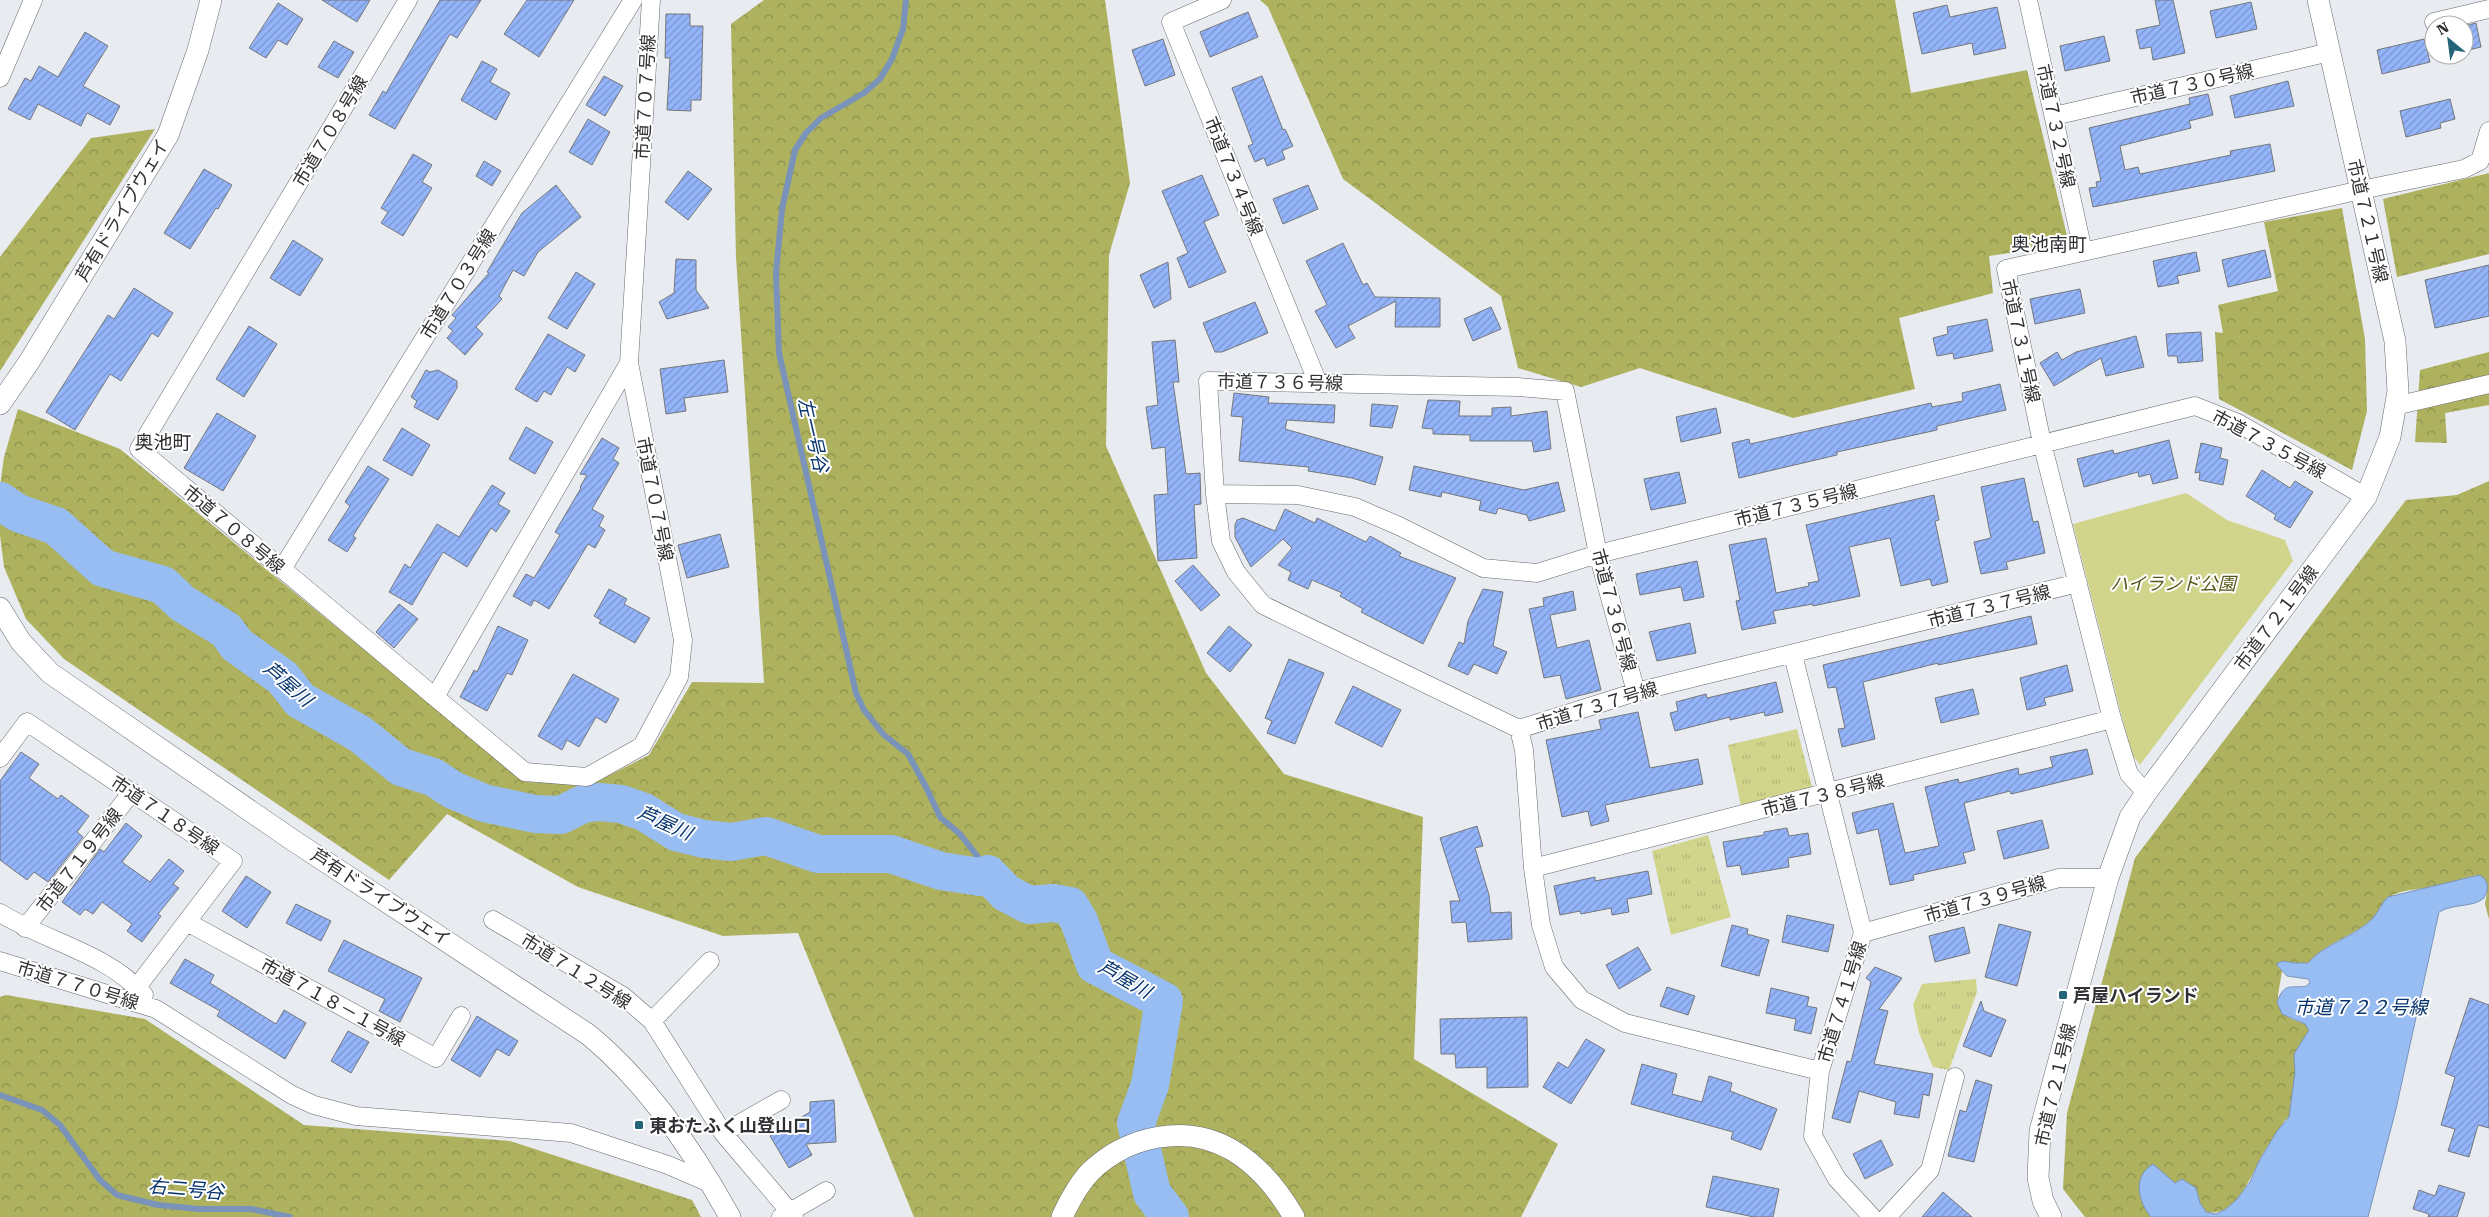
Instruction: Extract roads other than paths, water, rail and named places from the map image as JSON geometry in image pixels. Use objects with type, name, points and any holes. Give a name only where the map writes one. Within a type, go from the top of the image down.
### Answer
[{"type":"street","points":[[0,78],[33,0]]},
{"type":"street","name":"芦有ドライブウェイ","points":[[0,404],[29,362],[168,135],[198,50],[211,0]]},
{"type":"street","name":"市道７０８号線","points":[[408,0],[139,449],[435,697]]},
{"type":"street","name":"市道７０３号線","points":[[282,569],[633,0]]},
{"type":"street","name":"市道７０７号線","points":[[435,697],[525,772],[587,776],[642,746],[680,677],[683,640],[629,363],[651,0]]},
{"type":"street","name":"市道７３４号線","points":[[1222,0],[1170,22],[1318,383]]},
{"type":"street","name":"市道７３２号線","points":[[2028,0],[2083,251]]},
{"type":"street","name":"市道７２１号線","points":[[2051,1217],[2043,1200],[2038,1178],[2040,1131],[2108,878],[2130,817],[2366,496],[2390,437],[2398,391],[2395,341],[2318,0]]},
{"type":"street","points":[[2464,15],[2489,9]]},
{"type":"street","name":"市道７３０号線","points":[[2054,116],[2330,52]]},
{"type":"street","name":"市道７３１号線","points":[[2146,793],[2129,774],[2112,719],[2042,443],[2006,269],[2464,169],[2480,161],[2489,131]]},
{"type":"street","points":[[435,697],[629,363]]},
{"type":"street","name":"市道７３６号線","points":[[1519,729],[1263,605],[1236,572],[1221,540],[1215,494],[1208,381],[1518,387],[1565,391],[1598,554],[1636,692]]},
{"type":"street","points":[[2395,406],[2489,384]]},
{"type":"street","name":"市道７３５号線","points":[[1215,494],[1298,495],[1355,507],[1399,526],[1482,568],[1537,573],[1598,554],[2195,406],[2238,423],[2366,496]]},
{"type":"street","name":"市道７３７号線","points":[[1820,1071],[1625,1023],[1582,1000],[1554,967],[1541,925],[1533,868],[1524,750],[1519,729],[1636,692],[1793,655],[2078,583]]},
{"type":"street","name":"芦有ドライブウェイ","points":[[0,608],[21,642],[50,672],[291,839],[589,1035],[616,1058],[653,1100],[712,1184],[730,1217]]},
{"type":"street","name":"市道７４１号線","points":[[1793,655],[1863,933],[1820,1071],[1813,1136],[1837,1179],[1872,1217]]},
{"type":"street","name":"市道７３８号線","points":[[1533,868],[1828,794],[2112,719]]},
{"type":"street","name":"市道７１８号線","points":[[0,758],[28,722],[233,861],[137,987]]},
{"type":"street","name":"市道７１９号線","points":[[25,928],[132,792]]},
{"type":"street","name":"市道７３９号線","points":[[1863,933],[2059,878],[2108,878]]},
{"type":"street","points":[[0,913],[25,928],[96,958],[137,987],[156,1009],[283,1090],[314,1105],[356,1116],[571,1134],[668,1165],[712,1184]]},
{"type":"street","name":"市道７１２号線","points":[[494,920],[623,996],[652,1021],[724,1133],[788,1215]]},
{"type":"street","name":"市道７１８－１号線","points":[[186,922],[436,1058],[461,1016]]},
{"type":"street","name":"市道７７０号線","points":[[0,960],[156,1009]]},
{"type":"street","points":[[652,1021],[710,962]]},
{"type":"street","points":[[1887,1217],[1930,1170],[1955,1077]]},
{"type":"street","points":[[724,1133],[780,1100]]},
{"type":"street","points":[[1062,1217],[1089,1173],[1126,1146],[1146,1139],[1183,1135],[1205,1138],[1232,1150],[1246,1160],[1282,1196],[1294,1217]]},
{"type":"street","points":[[788,1215],[826,1191]]},
{"type":"water","name":"市道７２２号線","points":[[2479,875],[2485,879],[2487,885],[2487,892],[2484,898],[2474,903],[2451,907],[2439,912],[2396,1109],[2368,1217],[2151,1217],[2140,1197],[2139,1189],[2142,1175],[2146,1169],[2153,1164],[2175,1183],[2182,1179],[2196,1188],[2200,1203],[2206,1212],[2216,1214],[2226,1209],[2237,1199],[2250,1182],[2258,1163],[2277,1131],[2289,1117],[2295,1072],[2294,1054],[2309,1030],[2305,1024],[2282,1014],[2277,1002],[2286,988],[2307,986],[2310,982],[2308,979],[2287,976],[2276,964],[2283,961],[2308,963],[2323,950],[2364,926],[2388,897]]},
{"type":"waterway","name":"左一号谷","points":[[906,0],[903,29],[892,59],[880,79],[864,93],[821,118],[806,133],[795,150],[782,209],[776,273],[779,353],[856,693],[864,710],[884,735],[908,754],[940,817],[960,834],[985,866],[988,874]]},
{"type":"waterway","name":"芦屋川","points":[[0,501],[18,513],[56,526],[103,568],[163,585],[182,603],[226,630],[237,645],[283,678],[300,700],[360,734],[401,767],[433,777],[453,790],[484,803],[535,814],[561,815],[583,804],[599,802],[621,804],[644,812],[676,832],[704,839],[731,842],[766,836],[818,854],[891,854],[941,871],[980,877],[988,874],[1006,893],[1029,905],[1053,903],[1070,906],[1079,921],[1095,965],[1164,1001],[1150,1085],[1136,1123],[1152,1193],[1170,1217]]},
{"type":"waterway","name":"右二号谷","points":[[0,1095],[42,1110],[60,1125],[100,1180],[117,1195],[158,1205],[199,1209],[251,1209],[290,1217]]},
{"type":"place","name":"芦屋ハイランド","points":[[2063,995]]},
{"type":"place","name":"東おたふく山登山口","points":[[639,1125]]},
{"type":"district","name":"奥池南町","points":[[2049,244]]},
{"type":"district","name":"奥池町","points":[[163,442]]},
{"type":"park label","name":"ハイランド公園","points":[[2173,583]]}]
